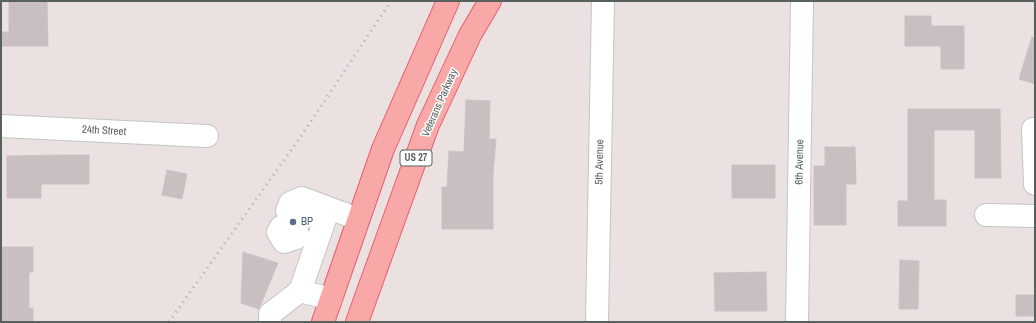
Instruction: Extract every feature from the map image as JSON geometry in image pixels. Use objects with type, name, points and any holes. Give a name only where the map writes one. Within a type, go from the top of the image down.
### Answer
[{"type":"main road","name":"US 27","points":[[323,322],[383,149],[448,1]]},
{"type":"main road","name":"Veterans Parkway","points":[[357,322],[428,125],[470,35],[490,1]]},
{"type":"street","name":"5th Avenue","points":[[597,322],[603,1]]},
{"type":"street","name":"6th Avenue","points":[[797,322],[802,1]]},
{"type":"street","name":"24th Street","points":[[1,126],[207,136]]},
{"type":"street","points":[[1035,129],[1033,129],[1035,184]]},
{"type":"street","points":[[270,322],[270,314],[300,291],[329,208]]},
{"type":"street","points":[[313,253],[292,221],[329,208],[358,220]]},
{"type":"street","points":[[986,215],[1035,216]]},
{"type":"street","points":[[300,291],[331,299]]},
{"type":"building","points":[[9,1],[47,1],[48,46],[2,46],[2,32],[9,32]]},
{"type":"building","points":[[905,16],[931,16],[931,26],[964,26],[964,69],[941,69],[941,46],[905,46]]},
{"type":"building","points":[[1032,37],[1035,38],[1035,84],[1019,79]]},
{"type":"building","points":[[466,100],[490,101],[489,139],[496,139],[493,174],[493,229],[442,229],[442,187],[447,187],[449,151],[464,152]]},
{"type":"building","points":[[908,109],[1000,109],[1001,178],[975,178],[975,130],[934,130],[934,200],[946,200],[946,226],[898,226],[898,201],[908,201]]},
{"type":"building","points":[[825,147],[855,147],[856,184],[846,184],[846,225],[814,225],[814,166],[825,166]]},
{"type":"building","points":[[89,155],[89,184],[41,184],[41,198],[7,198],[7,156]]},
{"type":"building","points":[[732,165],[775,165],[775,198],[732,198]]},
{"type":"building","points":[[167,170],[187,174],[182,199],[162,195]]},
{"type":"building","points":[[1,247],[33,247],[33,272],[29,272],[29,308],[33,308],[33,322],[1,322]]},
{"type":"building","points":[[243,252],[278,263],[259,309],[241,303]]},
{"type":"building","points":[[900,260],[919,261],[918,309],[899,309]]},
{"type":"building","points":[[766,272],[767,311],[715,311],[714,273]]},
{"type":"building","points":[[1016,295],[1035,295],[1035,316],[1016,316]]},
{"type":"railway","points":[[169,322],[299,139],[391,1]]},
{"type":"place","name":"BP","points":[[293,222]]}]
